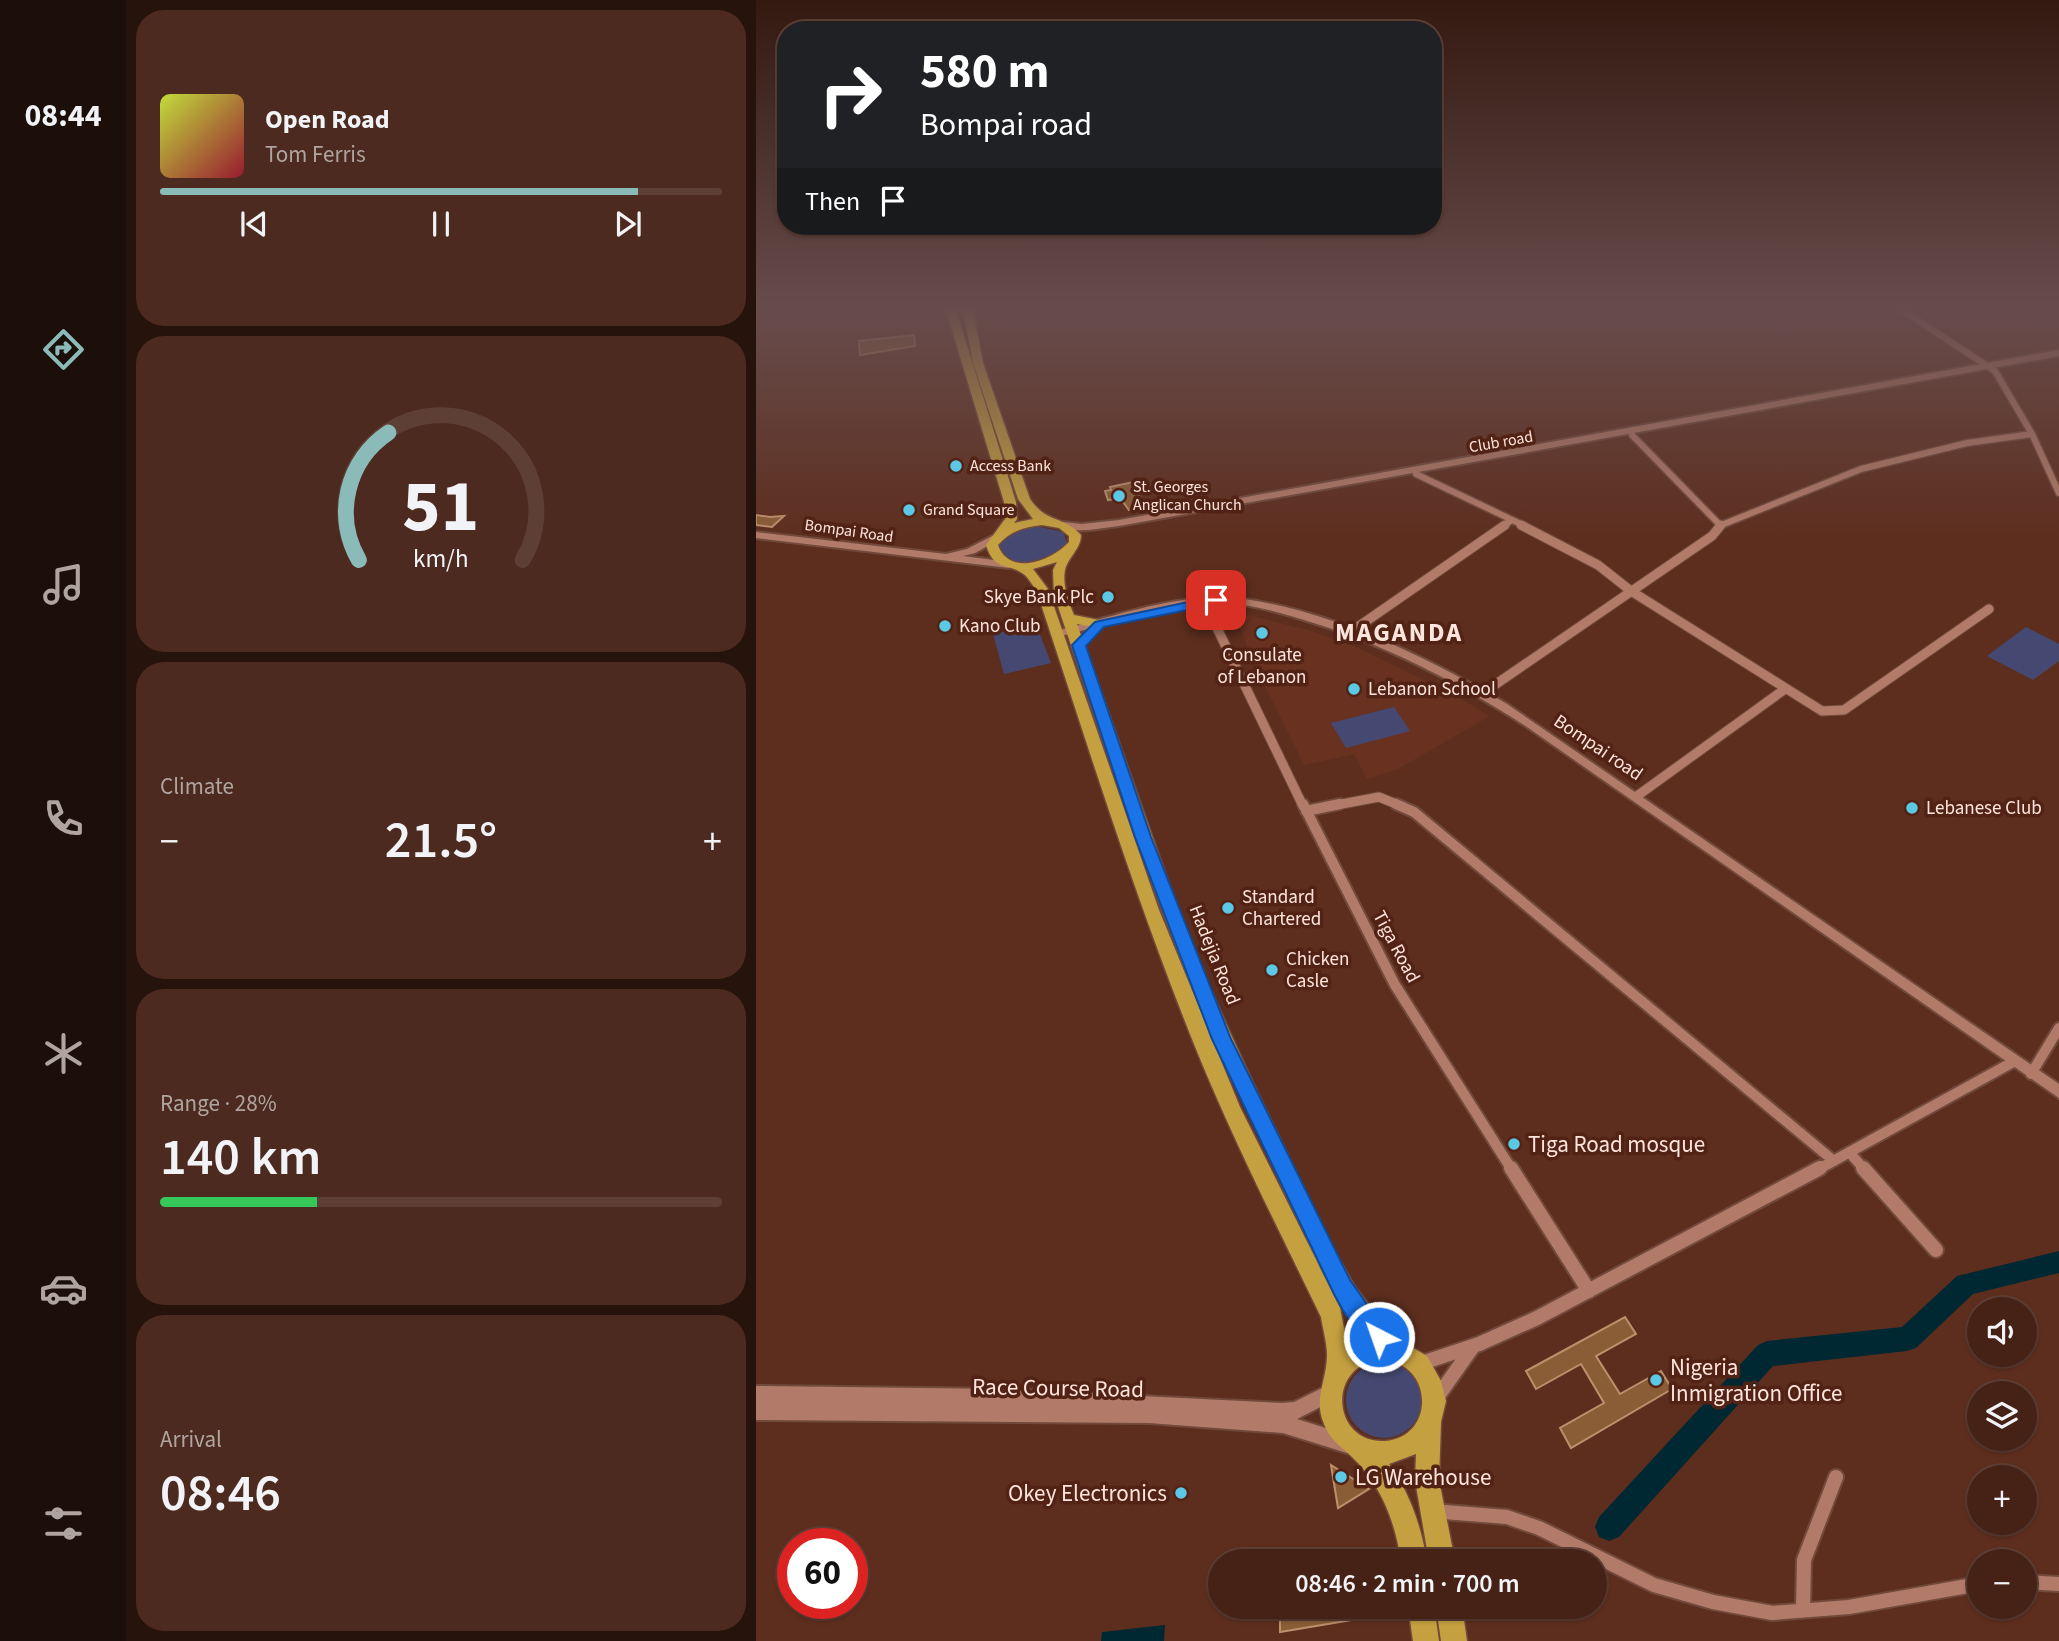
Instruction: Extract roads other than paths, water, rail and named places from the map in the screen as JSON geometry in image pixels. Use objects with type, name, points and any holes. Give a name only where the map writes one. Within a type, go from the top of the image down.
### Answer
[{"type":"main road","points":[[974,387],[1010,502],[1011,519],[999,535]]},
{"type":"main road","points":[[988,387],[1024,499],[1035,515],[1058,524],[1075,536],[1073,547],[1041,565],[1013,565]]},
{"type":"main road","name":"Club road","points":[[1073,547],[1106,531],[1218,508],[1892,387]]},
{"type":"main road","points":[[938,559],[971,551],[1019,524],[1082,527],[1119,523],[1218,508],[1624,434]]},
{"type":"main road","name":"Bompai Road","points":[[756,535],[938,559],[1013,565]]},
{"type":"main road","name":"Hadejia Road","points":[[999,535],[992,545],[992,553],[1037,580],[1069,632],[1143,837],[1222,1039],[1342,1288],[1363,1321],[1395,1349]]},
{"type":"main road","name":"Hadejia Road","points":[[1073,547],[1063,561],[1058,581],[1069,632],[1151,910],[1231,1109],[1332,1316],[1337,1337],[1334,1386]]},
{"type":"main road","points":[[1069,632],[1099,624]]},
{"type":"main road","points":[[1069,632],[1099,624]]},
{"type":"main road","points":[[1411,1549],[1396,1494],[1381,1471],[1336,1424],[1332,1409],[1334,1386],[1345,1364],[1360,1354],[1377,1348],[1395,1349],[1419,1364],[1430,1382],[1432,1411],[1427,1480],[1439,1549]]},
{"type":"main road","points":[[1357,1448],[1377,1455],[1402,1450],[1423,1434],[1432,1411]]},
{"type":"main road","points":[[1423,1619],[1426,1641]]},
{"type":"main road","points":[[1451,1619],[1454,1641]]},
{"type":"street","points":[[2002,387],[2032,434],[2059,493]]},
{"type":"street","points":[[1624,434],[1720,525]]},
{"type":"street","points":[[1483,693],[1712,536],[1720,525],[1861,469],[1967,443],[2032,434]]},
{"type":"street","points":[[1416,474],[1598,565],[1631,591],[1822,711],[1844,710],[1989,609]]},
{"type":"street","points":[[1352,631],[1512,520]]},
{"type":"street","name":"Bompai road","points":[[1099,624],[1205,601],[1260,605],[1352,631],[1427,663],[1483,693],[1637,796],[2059,1092]]},
{"type":"street","name":"Tiga Road","points":[[1205,601],[1306,811],[1395,985],[1589,1291]]},
{"type":"street","points":[[1637,796],[1785,689]]},
{"type":"street","points":[[1306,811],[1380,797],[1413,812],[1834,1161]]},
{"type":"street","points":[[2031,1074],[2059,1028]]},
{"type":"street","points":[[1419,1364],[1472,1348],[1589,1291],[2013,1062]]},
{"type":"street","points":[[1849,1152],[1936,1250]]},
{"type":"street","points":[[1432,1411],[1472,1348]]},
{"type":"street","name":"Race Course Road","points":[[756,1395],[1000,1398],[1282,1412],[1295,1411],[1334,1386]]},
{"type":"street","name":"Race Course Road","points":[[756,1411],[1149,1414],[1283,1424],[1357,1448]]},
{"type":"street","points":[[1803,1611],[1804,1560],[1836,1477]]},
{"type":"street","points":[[1431,1511],[1494,1516],[1529,1524],[1654,1585],[1713,1602],[1772,1613],[1849,1607],[1967,1586]]},
{"type":"street","points":[[2037,1583],[2059,1584]]},
{"type":"waterway","points":[[1609,1527],[1767,1354],[1907,1339],[1966,1284],[2059,1262]]},
{"type":"place","name":"Access Bank","points":[[956,466]]},
{"type":"place","name":"St. Georges Anglican Church","points":[[1119,496]]},
{"type":"place","name":"Grand Square","points":[[909,510]]},
{"type":"place","name":"Skye Bank Plc","points":[[1108,597]]},
{"type":"place","name":"Kano Club","points":[[945,626]]},
{"type":"place","name":"Consulate of Lebanon","points":[[1262,633]]},
{"type":"place","name":"Lebanon School","points":[[1354,689]]},
{"type":"place","name":"Lebanese Club","points":[[1912,808]]},
{"type":"place","name":"Standard Chartered","points":[[1228,908]]},
{"type":"place","name":"Chicken Casle","points":[[1272,970]]},
{"type":"place","name":"Tiga Road mosque","points":[[1514,1144]]},
{"type":"place","name":"Nigeria Inmigration Office","points":[[1656,1380]]},
{"type":"place","name":"LG Warehouse","points":[[1341,1477]]},
{"type":"place","name":"Okey Electronics","points":[[1181,1493]]},
{"type":"district","name":"MAGANDA","points":[[1399,632]]}]
